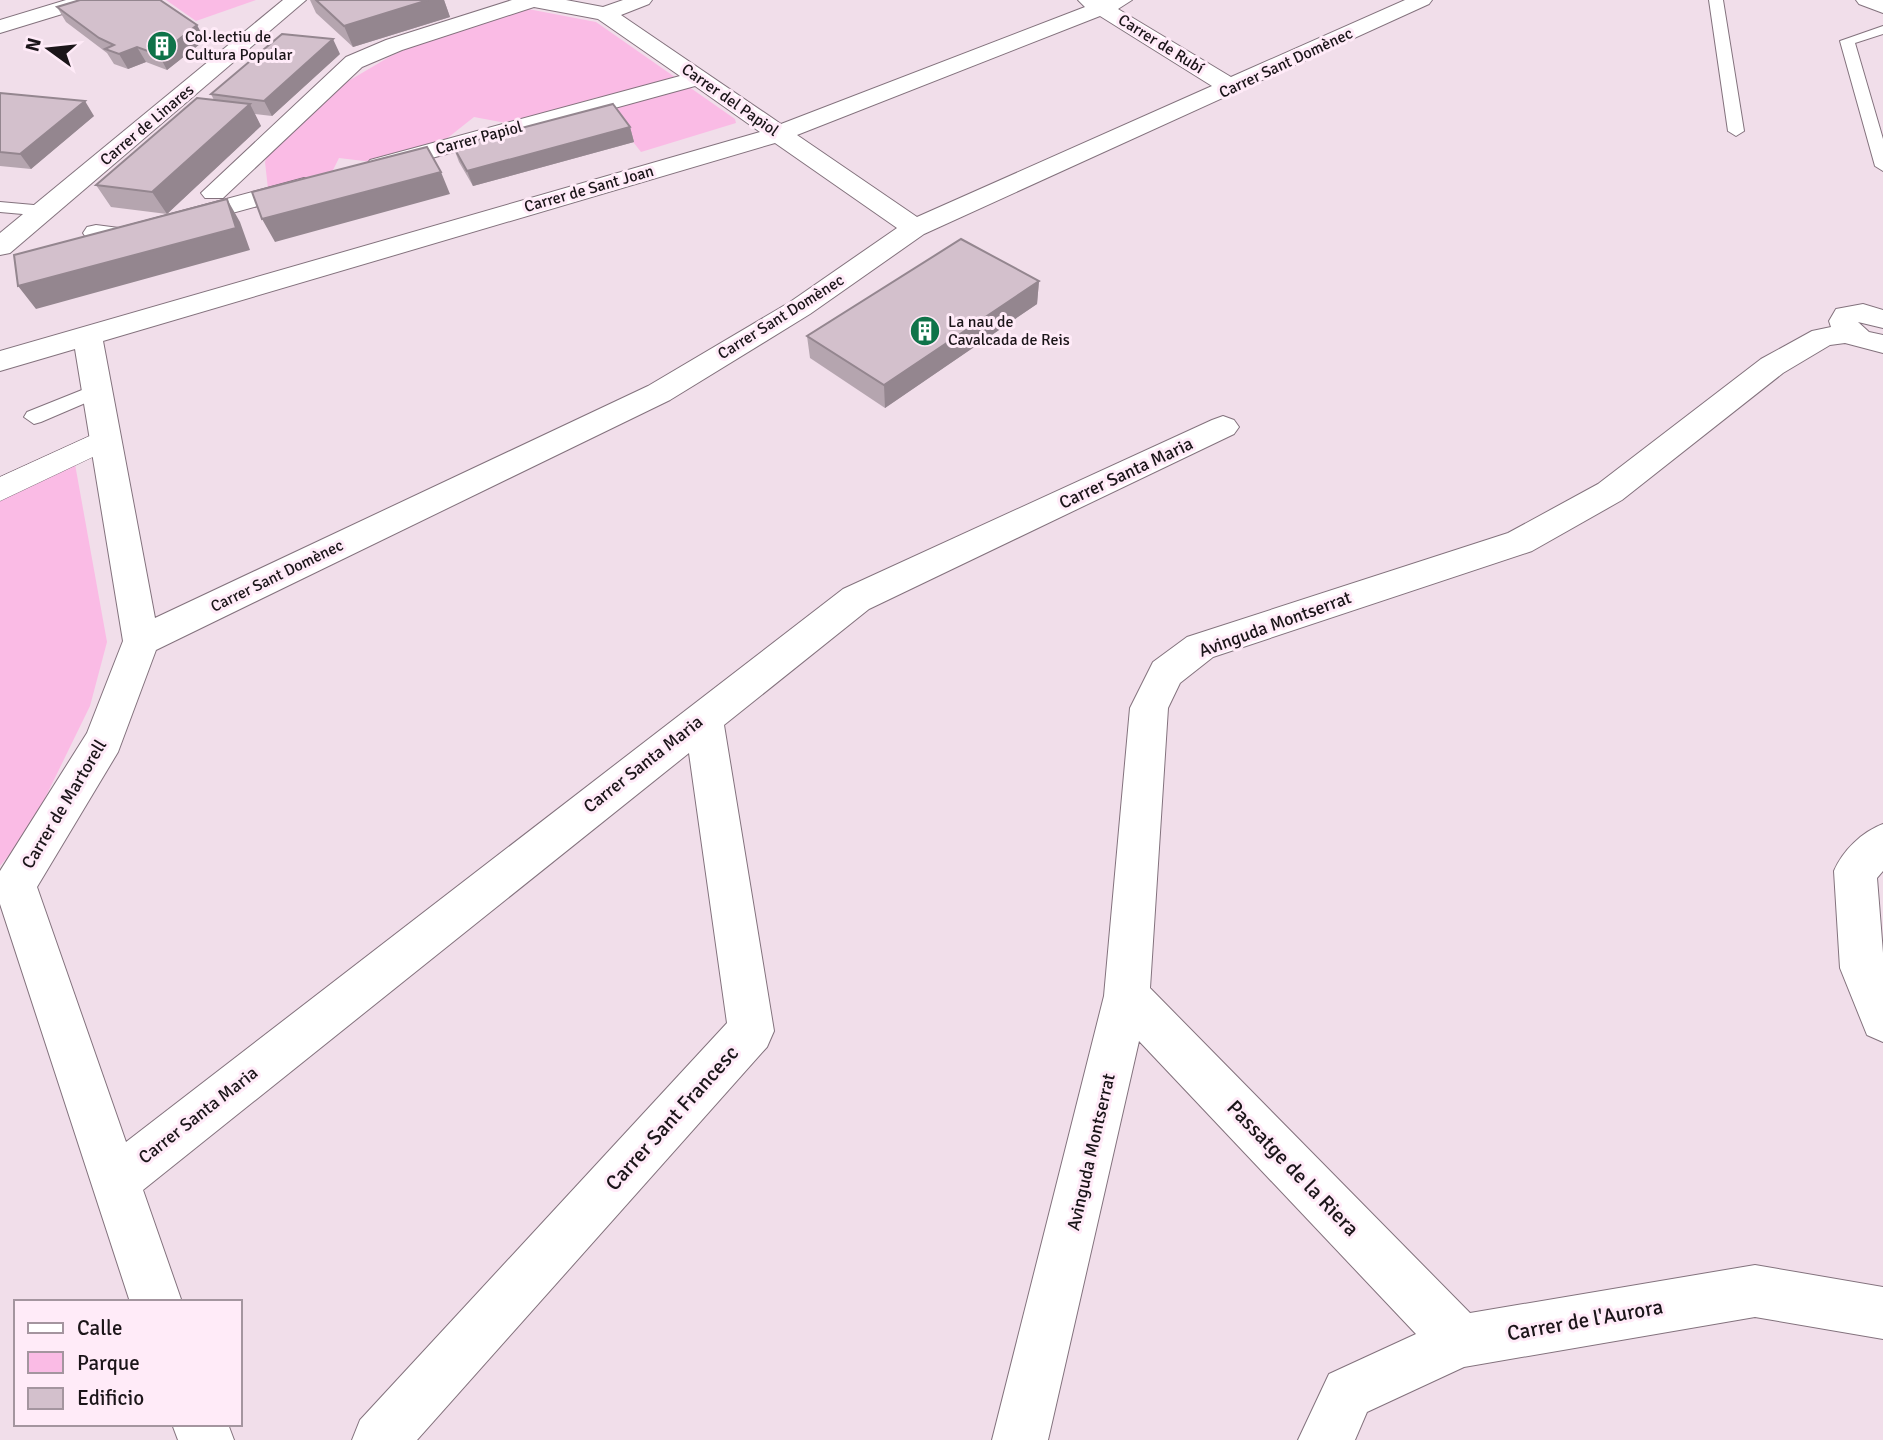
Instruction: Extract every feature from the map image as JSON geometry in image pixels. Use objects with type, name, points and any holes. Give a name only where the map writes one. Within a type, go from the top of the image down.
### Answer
[{"type":"street","points":[[0,27],[88,0]]},
{"type":"street","name":"Carrer de Linares","points":[[0,247],[296,0]]},
{"type":"street","points":[[214,193],[354,62],[394,45],[533,0]]},
{"type":"street","name":"Carrer del Papiol","points":[[533,0],[605,14],[915,228]]},
{"type":"street","points":[[605,14],[642,0]]},
{"type":"street","name":"Carrer Sant Domènec","points":[[141,641],[659,393],[800,308],[915,228],[1232,88],[1422,0]]},
{"type":"street","points":[[1866,0],[1883,7]]},
{"type":"street","name":"Carrer de Rubí","points":[[1104,3],[1232,88]]},
{"type":"street","name":"Carrer de Sant Joan","points":[[0,361],[778,134],[1104,3]]},
{"type":"street","name":"Carrer Papiol","points":[[362,170],[699,78]]},
{"type":"street","points":[[96,233],[119,236],[321,181]]},
{"type":"street","name":"Carrer de Linares","points":[[0,241],[37,217]]},
{"type":"street","name":"Avinguda Montserrat","points":[[1020,1440],[1127,996],[1149,708],[1166,673],[1200,647],[1520,542],[1610,492],[1772,366],[1822,337],[1876,326]]},
{"type":"street","points":[[87,335],[141,641]]},
{"type":"street","name":"Carrer de Sant Joan","points":[[0,353],[46,346]]},
{"type":"street","name":"Carrer Santa Maria","points":[[114,1182],[856,599],[1223,427]]},
{"type":"street","points":[[0,490],[105,439]]},
{"type":"street","name":"Carrer de Martorell","points":[[141,641],[104,740],[8,893],[155,1300]]},
{"type":"street","name":"Carrer Sant Francesc","points":[[380,1440],[751,1031],[703,717]]},
{"type":"street","points":[[1883,843],[1855,871],[1862,968],[1883,1019]]},
{"type":"street","name":"Passatge de la Riera","points":[[1127,996],[1460,1341]]},
{"type":"street","name":"Carrer de l'Aurora","points":[[1326,1440],[1348,1393],[1460,1341],[1755,1291],[1883,1312]]},
{"type":"lane","points":[[1716,0],[1737,131]]},
{"type":"lane","points":[[1883,30],[1846,41],[1883,166]]},
{"type":"lane","points":[[0,208],[37,217]]},
{"type":"lane","points":[[34,417],[97,390]]},
{"type":"green space","points":[[166,0],[256,0],[196,21]]},
{"type":"green space","points":[[528,9],[596,22],[735,119],[736,123],[641,152],[598,97],[511,124],[474,117],[445,140],[372,162],[339,158],[332,172],[268,189],[265,162],[269,151],[340,86],[417,44]]},
{"type":"green space","points":[[73,453],[107,642],[90,706],[29,831],[0,866],[0,490]]},
{"type":"building","points":[[80,0],[160,0],[197,25],[159,55],[137,47],[119,54],[105,49],[114,45],[99,38],[57,7]]},
{"type":"building","points":[[316,0],[428,0],[344,26]]},
{"type":"building","points":[[282,34],[333,39],[264,101],[211,94]]},
{"type":"building","points":[[0,93],[85,101],[20,154],[0,152]]},
{"type":"building","points":[[197,98],[250,104],[152,192],[96,185]]},
{"type":"building","points":[[613,104],[630,127],[467,171],[453,146]]},
{"type":"building","points":[[427,147],[441,172],[262,219],[252,192]]},
{"type":"building","points":[[227,199],[236,228],[18,286],[14,255]]},
{"type":"building","name":"La nau de Cavalcada de Reis","points":[[961,239],[1039,281],[884,385],[807,336]]},
{"type":"place","name":"Col·lectiu de Cultura Popular","points":[[162,46]]},
{"type":"place","name":"La nau de Cavalcada de Reis","points":[[925,331]]}]
